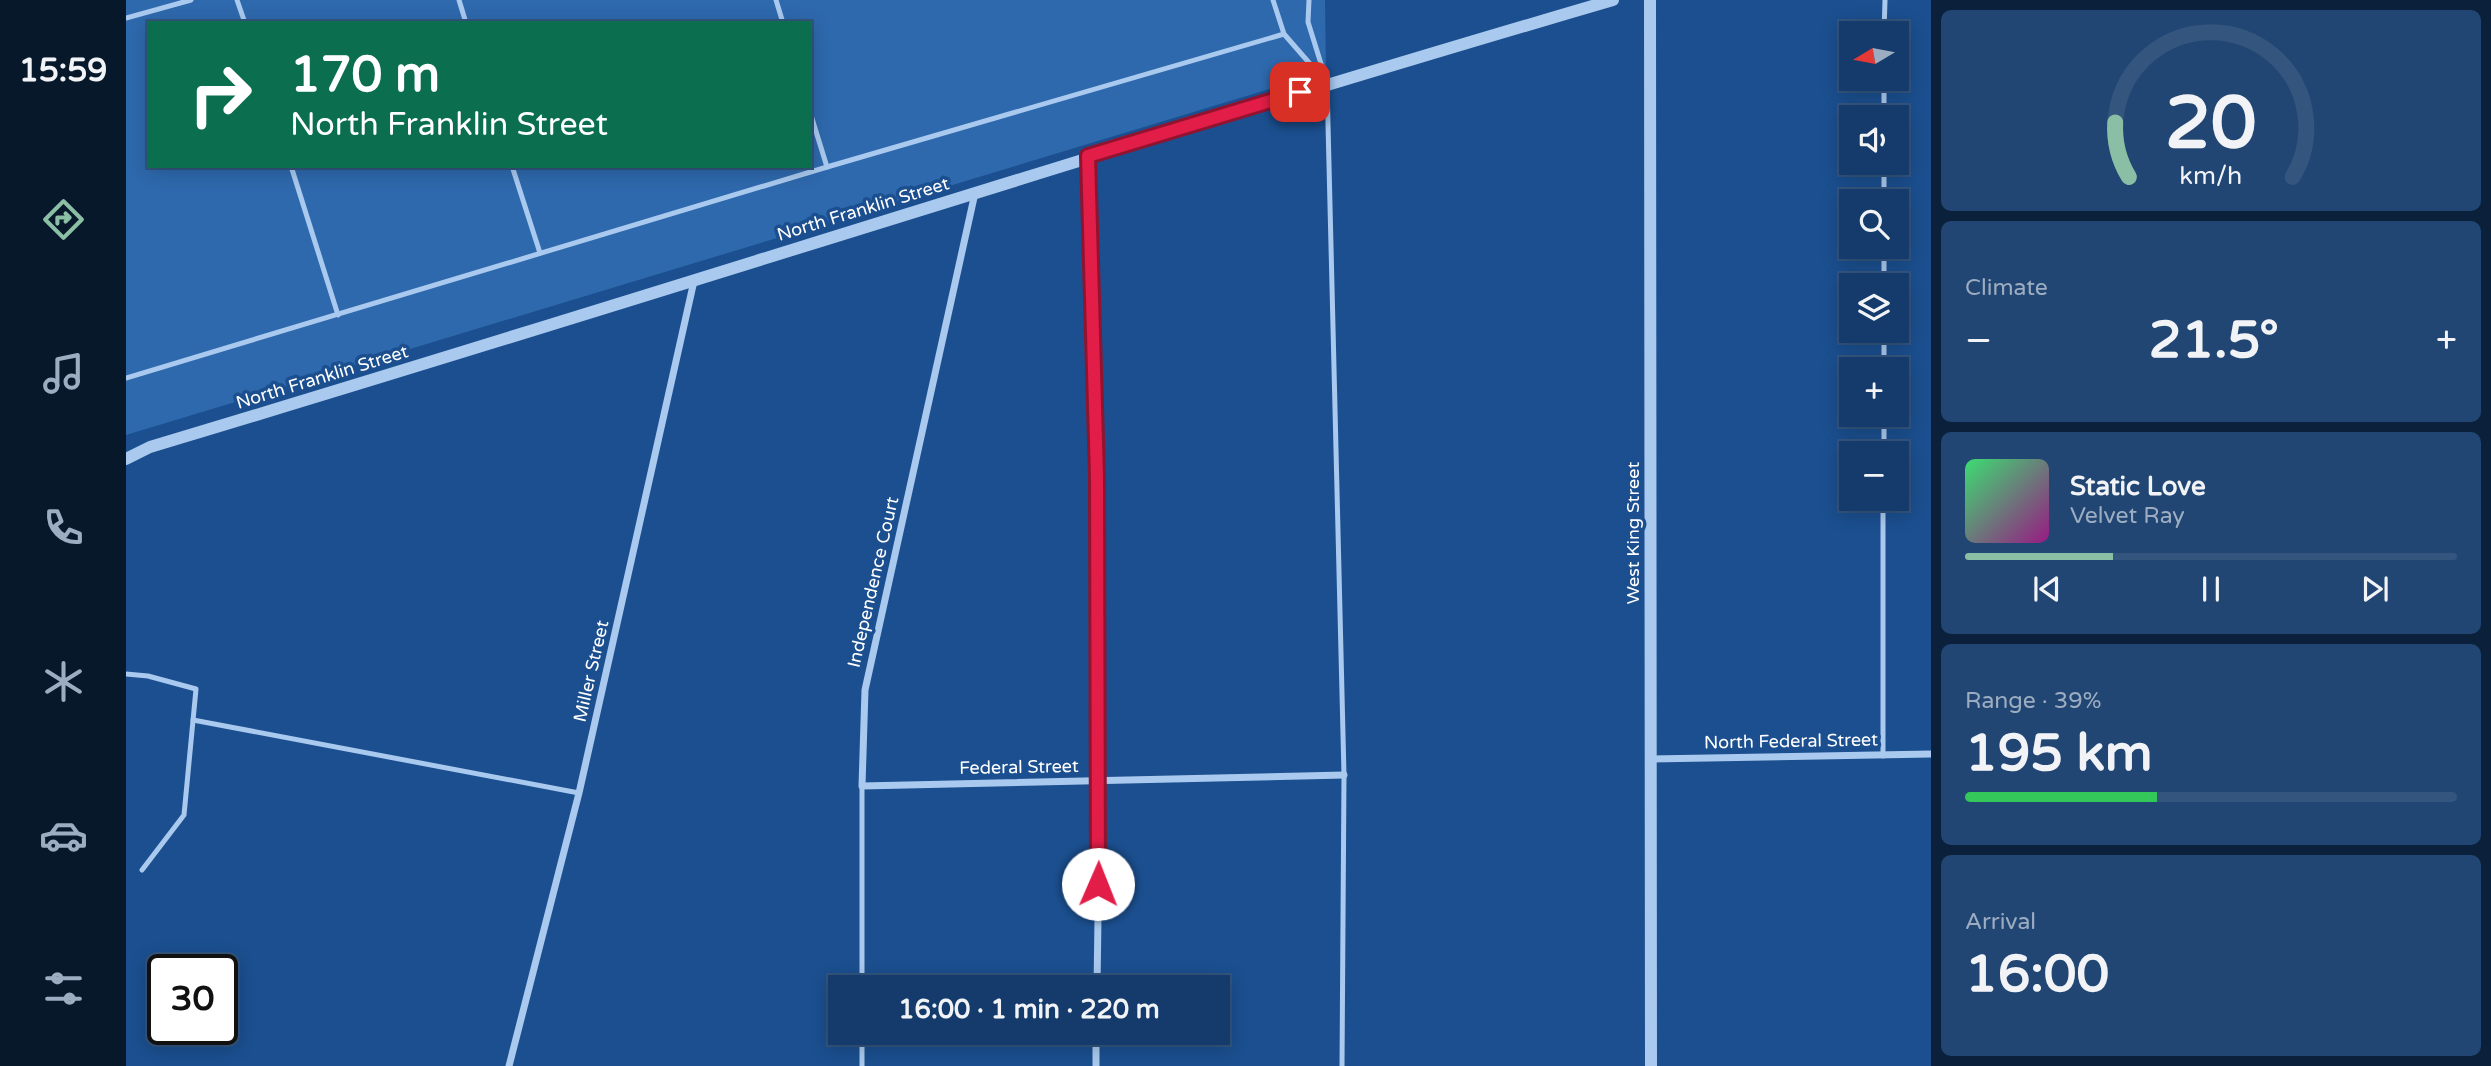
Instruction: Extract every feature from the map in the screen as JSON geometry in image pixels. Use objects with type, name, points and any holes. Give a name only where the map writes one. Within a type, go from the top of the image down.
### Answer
[{"type":"street","name":"North Franklin Street","points":[[126,459],[149,447],[1088,156],[1613,0]]},
{"type":"street","name":"West King Street","points":[[1650,0],[1651,1066]]},
{"type":"street","points":[[1088,156],[1097,477],[1100,780],[1097,975]]},
{"type":"street","name":"Independence Court","points":[[862,786],[865,690],[976,191]]},
{"type":"street","name":"Miller Street","points":[[509,1066],[579,793],[694,280]]},
{"type":"street","name":"North Federal Street","points":[[1651,759],[1931,754]]},
{"type":"street","name":"Federal Street","points":[[862,786],[1344,775]]},
{"type":"street","points":[[1096,1045],[1096,1066]]},
{"type":"lane","points":[[126,19],[191,0]]},
{"type":"lane","points":[[237,0],[244,21]]},
{"type":"lane","points":[[459,0],[465,21]]},
{"type":"lane","points":[[776,0],[782,21]]},
{"type":"lane","points":[[1273,0],[1284,34],[1327,83]]},
{"type":"lane","points":[[1309,0],[1308,22],[1327,83],[1344,775],[1342,1066]]},
{"type":"lane","points":[[1885,0],[1885,21]]},
{"type":"lane","points":[[126,378],[827,167],[1284,34]]},
{"type":"lane","points":[[812,118],[827,167]]},
{"type":"lane","points":[[292,168],[338,315]]},
{"type":"lane","points":[[513,168],[540,253]]},
{"type":"lane","points":[[1883,511],[1883,756]]},
{"type":"lane","points":[[126,674],[148,676],[196,689],[184,815],[142,870]]},
{"type":"lane","points":[[192,720],[579,793]]},
{"type":"lane","name":"Independence Court","points":[[862,786],[862,975]]},
{"type":"lane","points":[[862,1045],[862,1066]]},
{"type":"shaded area","points":[[126,0],[1325,0],[1326,72],[126,435]]},
{"type":"route","points":[[1098,884],[1100,780],[1097,477],[1088,156],[1300,92]]}]
